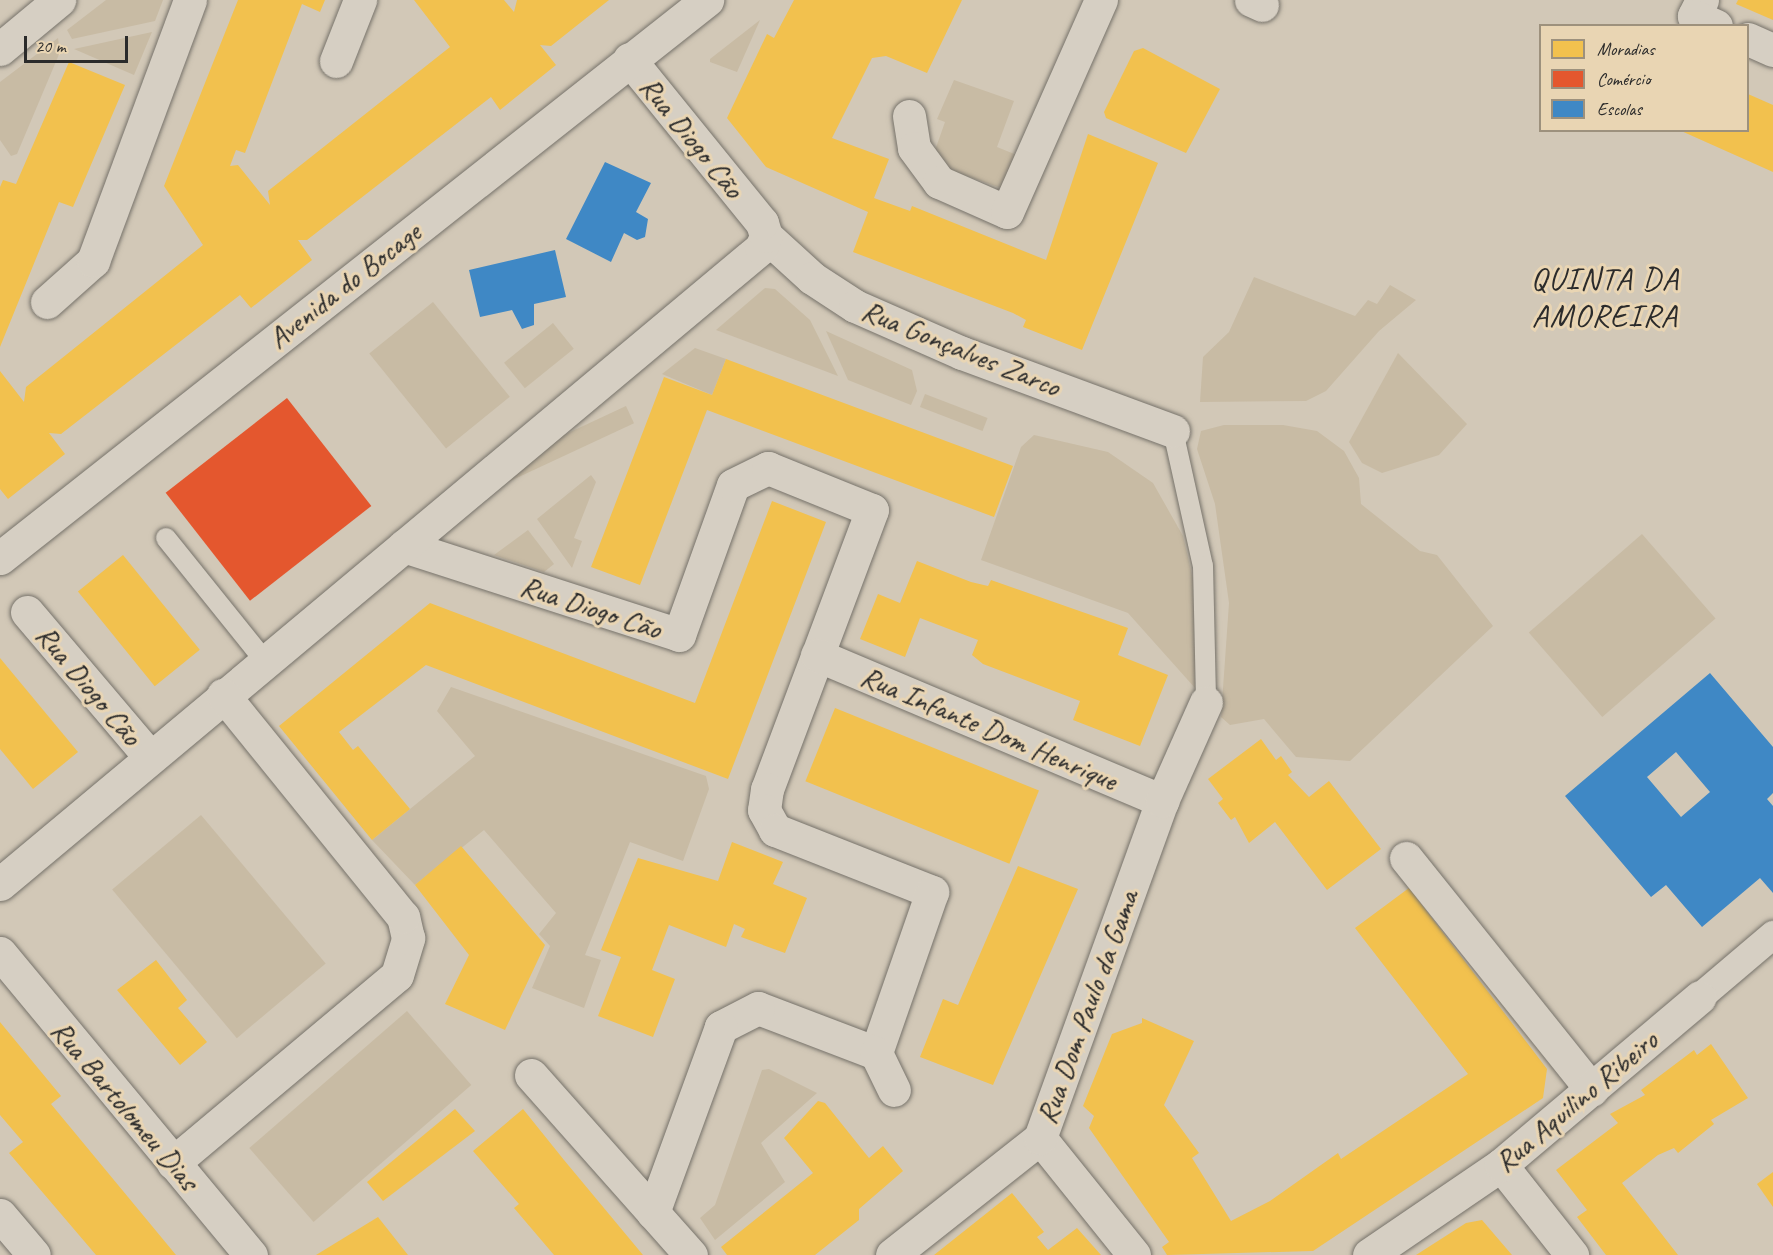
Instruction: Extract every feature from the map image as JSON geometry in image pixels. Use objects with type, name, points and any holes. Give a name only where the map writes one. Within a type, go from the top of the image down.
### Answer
[{"type":"street","points":[[0,49],[59,0]]},
{"type":"street","points":[[47,302],[93,261],[190,0]]},
{"type":"street","points":[[336,61],[360,0]]},
{"type":"street","points":[[909,116],[914,148],[939,182],[1007,212],[1101,0]]},
{"type":"street","points":[[1702,0],[1694,16],[1712,24]]},
{"type":"street","name":"Avenida do Bocage","points":[[0,558],[698,4]]},
{"type":"street","points":[[1749,39],[1773,50]]},
{"type":"street","name":"Rua Diogo Cão","points":[[3,874],[150,757],[761,249],[766,236],[762,223],[629,59]]},
{"type":"street","name":"Rua Gonçalves Zarco","points":[[766,236],[812,278],[855,306],[962,353],[1173,431]]},
{"type":"street","name":"Rua Diogo Cão","points":[[404,546],[679,635],[733,485],[768,468],[872,510],[817,655]]},
{"type":"street","name":"Rua Diogo Cão","points":[[27,612],[150,757]]},
{"type":"street","points":[[817,655],[764,810],[776,830],[932,892],[876,1053]]},
{"type":"street","name":"Rua Infante Dom Henrique","points":[[817,655],[1161,801]]},
{"type":"street","points":[[172,1163],[397,975],[408,938],[403,917],[223,695]]},
{"type":"street","name":"Rua Dom Paulo da Gama","points":[[892,1255],[1041,1138],[1161,801],[1206,702]]},
{"type":"street","points":[[1406,858],[1592,1090]]},
{"type":"street","name":"Rua Aquilino Ribeiro","points":[[1369,1255],[1500,1165],[1592,1090],[1773,935]]},
{"type":"street","name":"Rua Bartolomeu Dias","points":[[0,953],[172,1163],[251,1255]]},
{"type":"street","points":[[653,1213],[721,1028],[758,1008],[876,1053],[894,1090]]},
{"type":"street","points":[[531,1075],[691,1255]]},
{"type":"street","points":[[1041,1138],[1134,1255]]},
{"type":"street","points":[[1500,1165],[1572,1255]]},
{"type":"street","points":[[0,1215],[34,1255]]},
{"type":"lane","points":[[1173,431],[1203,566],[1206,702]]},
{"type":"lane","points":[[166,538],[265,662]]},
{"type":"shaded area","points":[[106,0],[163,0],[155,21],[72,39],[67,30]]},
{"type":"shaded area","points":[[760,20],[737,72],[710,62],[710,59]]},
{"type":"shaded area","points":[[152,32],[134,75],[74,49]]},
{"type":"shaded area","points":[[58,38],[60,52],[17,154],[11,156],[0,140],[0,82]]},
{"type":"shaded area","points":[[954,80],[1014,101],[997,147],[1022,157],[1001,188],[941,167],[933,156],[945,122],[937,119]]},
{"type":"shaded area","points":[[1254,277],[1355,316],[1368,300],[1377,304],[1390,285],[1416,300],[1379,331],[1326,391],[1306,401],[1200,402],[1203,357],[1229,332]]},
{"type":"shaded area","points":[[765,288],[775,289],[810,320],[838,376],[716,330]]},
{"type":"shaded area","points":[[433,302],[510,397],[446,448],[369,354]]},
{"type":"shaded area","points":[[553,323],[574,349],[525,388],[504,363]]},
{"type":"shaded area","points":[[826,331],[912,370],[917,391],[911,405],[848,380]]},
{"type":"shaded area","points":[[695,348],[726,359],[712,395],[662,374]]},
{"type":"shaded area","points":[[1398,353],[1467,424],[1439,455],[1382,473],[1362,463],[1349,442]]},
{"type":"shaded area","points":[[925,394],[988,418],[983,431],[920,407]]},
{"type":"shaded area","points":[[626,406],[634,423],[463,503],[455,486]]},
{"type":"shaded area","points":[[1224,425],[1283,425],[1317,431],[1344,451],[1359,478],[1361,504],[1420,551],[1437,555],[1493,626],[1350,761],[1296,757],[1264,719],[1230,725],[1221,717],[1229,603],[1215,504],[1197,449],[1201,431]]},
{"type":"shaded area","points":[[1034,435],[1108,452],[1153,483],[1183,536],[1195,588],[1195,688],[1128,613],[981,560],[1021,447]]},
{"type":"shaded area","points":[[591,475],[596,482],[574,538],[582,541],[572,568],[537,519]]},
{"type":"shaded area","points":[[528,530],[554,564],[544,572],[494,555]]},
{"type":"shaded area","points":[[1642,534],[1715,619],[1602,717],[1529,632]]},
{"type":"shaded area","points":[[451,687],[706,776],[709,789],[683,861],[630,842],[585,955],[601,960],[584,1008],[532,988],[550,946],[539,934],[556,913],[484,830],[415,885],[372,840],[475,756],[437,711]]},
{"type":"shaded area","points":[[201,815],[326,964],[237,1038],[112,890]]},
{"type":"shaded area","points":[[407,1011],[471,1085],[314,1222],[249,1148]]},
{"type":"shaded area","points":[[769,1069],[817,1093],[761,1143],[785,1182],[715,1240],[700,1218],[715,1205],[762,1070]]},
{"type":"building: Moradias","points":[[238,0],[325,0],[320,12],[302,4],[245,153],[236,150],[230,166],[238,165],[270,205],[268,191],[450,47],[414,0],[504,0],[514,12],[517,0],[609,0],[551,46],[540,45],[556,65],[500,110],[491,97],[307,240],[298,240],[312,260],[251,308],[240,295],[61,434],[49,433],[65,454],[8,499],[0,489],[0,371],[24,402],[26,387],[203,245],[164,186]]},
{"type":"building: Moradias","points":[[794,0],[962,0],[927,73],[886,56],[872,58],[832,138],[889,159],[874,198],[910,211],[912,206],[1046,260],[1088,134],[1158,163],[1082,350],[1023,327],[1026,320],[1013,313],[853,252],[868,212],[766,167],[727,118],[767,34],[774,38]]},
{"type":"building: Moradias","points":[[1738,0],[1773,0],[1773,20],[1736,4]]},
{"type":"building: Moradias","points":[[1143,48],[1220,89],[1186,153],[1106,118],[1104,112],[1134,51]]},
{"type":"building: Moradias","points":[[69,62],[125,85],[73,207],[59,202],[0,347],[0,187],[3,180],[16,184]]},
{"type":"building: Moradias","points":[[1749,94],[1773,105],[1773,172],[1683,132],[1749,132]]},
{"type":"building: Moradias","points":[[726,359],[1013,466],[994,517],[707,410],[640,585],[591,567],[664,377],[712,395]]},
{"type":"building: Moradias","points":[[772,501],[826,522],[728,779],[426,665],[339,732],[353,750],[358,746],[410,809],[372,840],[279,726],[430,603],[695,703]]},
{"type":"building: Moradias","points":[[123,555],[200,650],[155,686],[78,592]]},
{"type":"building: Moradias","points":[[917,561],[971,582],[988,586],[991,580],[1128,628],[1118,655],[1168,675],[1140,746],[1073,720],[1080,701],[983,664],[972,655],[978,640],[920,618],[905,657],[860,639],[878,594],[900,603]]},
{"type":"building: Moradias","points":[[0,658],[78,752],[33,789],[0,749]]},
{"type":"building: Moradias","points":[[835,708],[1039,790],[1009,864],[805,781]]},
{"type":"building: Moradias","points":[[1261,739],[1276,760],[1281,756],[1292,772],[1288,775],[1309,797],[1329,781],[1381,849],[1327,890],[1275,822],[1249,843],[1235,817],[1231,820],[1218,803],[1223,799],[1208,779]]},
{"type":"building: Moradias","points":[[732,842],[783,862],[773,884],[807,898],[785,953],[741,937],[745,929],[734,924],[726,947],[669,925],[652,970],[675,979],[653,1037],[598,1016],[621,957],[601,950],[638,858],[718,881]]},
{"type":"building: Moradias","points":[[461,846],[545,945],[505,1030],[445,1004],[469,955],[415,885]]},
{"type":"building: Moradias","points":[[1018,866],[1078,889],[993,1085],[920,1057],[943,999],[958,1005]]},
{"type":"building: Moradias","points":[[1409,888],[1547,1069],[1543,1098],[1313,1251],[1167,1255],[1162,1247],[1169,1242],[1089,1128],[1094,1116],[1083,1106],[1112,1034],[1142,1023],[1142,1018],[1194,1041],[1164,1105],[1199,1153],[1192,1158],[1231,1221],[1270,1201],[1338,1153],[1341,1159],[1468,1074],[1355,928]]},
{"type":"building: Moradias","points":[[156,960],[187,1000],[178,1008],[207,1042],[180,1065],[117,990]]},
{"type":"building: Moradias","points":[[0,1022],[61,1096],[51,1104],[176,1255],[96,1255],[9,1153],[23,1142],[0,1115]]},
{"type":"building: Moradias","points":[[1711,1044],[1748,1098],[1711,1120],[1714,1124],[1678,1153],[1674,1148],[1658,1155],[1622,1183],[1678,1255],[1606,1255],[1577,1217],[1587,1210],[1556,1170],[1618,1123],[1610,1114],[1645,1095],[1641,1090],[1694,1050],[1697,1055]]},
{"type":"building: Moradias","points":[[818,1101],[825,1103],[869,1158],[883,1146],[903,1171],[859,1209],[859,1220],[815,1255],[727,1255],[721,1247],[813,1173],[784,1138]]},
{"type":"building: Moradias","points":[[455,1109],[475,1131],[383,1201],[367,1182]]},
{"type":"building: Moradias","points":[[523,1109],[643,1255],[554,1255],[514,1208],[519,1204],[473,1151]]},
{"type":"building: Moradias","points":[[1773,1172],[1773,1207],[1757,1184]]},
{"type":"building: Moradias","points":[[1012,1193],[1044,1232],[1037,1237],[1048,1250],[1077,1228],[1101,1255],[934,1255]]},
{"type":"building: Moradias","points":[[378,1217],[408,1255],[316,1255]]},
{"type":"building: Moradias","points":[[1482,1220],[1512,1255],[1416,1255],[1466,1223]]},
{"type":"building: Comércio","points":[[287,398],[371,506],[250,601],[166,493]]},
{"type":"building: Escolas","points":[[605,162],[651,183],[636,212],[648,219],[645,237],[637,240],[624,233],[611,262],[566,239]]},
{"type":"building: Escolas","points":[[555,250],[566,297],[534,304],[534,325],[522,329],[512,310],[480,317],[469,270]]},
{"type":"building: Escolas","points":[[1710,673],[1773,747],[1773,793],[1767,799],[1773,806],[1773,893],[1760,878],[1702,927],[1666,885],[1651,897],[1565,796]],"holes":[[[1676,752],[1710,792],[1681,817],[1647,777]]]},
{"type":"district","name":"QUINTA DA AMOREIRA","points":[[1605,298]]}]
